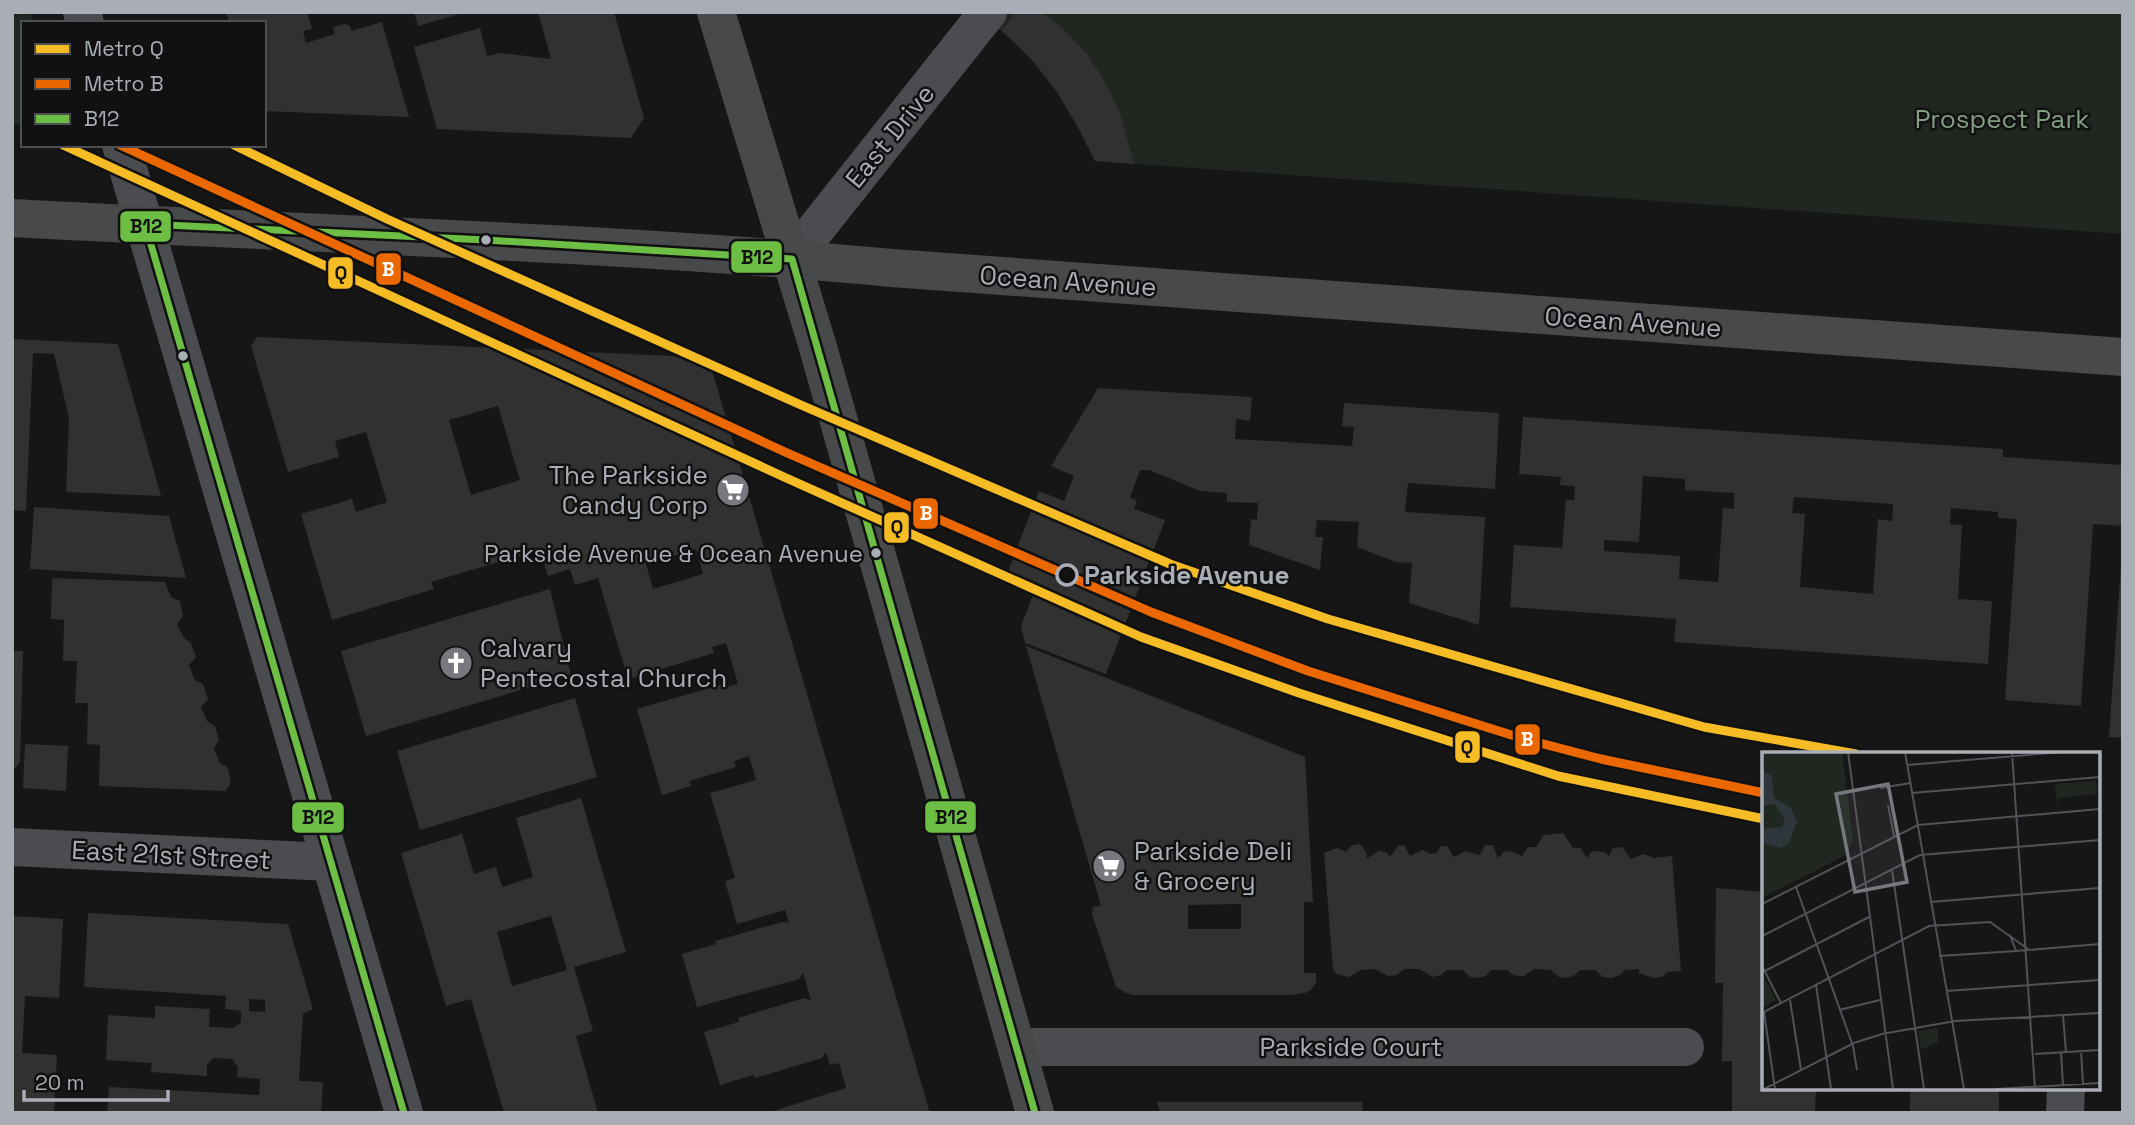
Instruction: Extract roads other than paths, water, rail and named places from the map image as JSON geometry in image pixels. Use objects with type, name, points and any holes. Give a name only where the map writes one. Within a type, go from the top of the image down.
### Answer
[{"type":"main road","points":[[716,12],[792,259],[1035,1113]]},
{"type":"main road","name":"Ocean Avenue","points":[[12,218],[486,240],[792,259],[905,270],[2123,357]]},
{"type":"street","name":"East Drive","points":[[792,259],[988,12]]},
{"type":"street","points":[[122,147],[404,1113]]},
{"type":"street","name":"East 21st Street","points":[[12,847],[330,862]]},
{"type":"street","name":"Parkside Court","points":[[1017,1047],[1685,1046]]},
{"type":"street","points":[[2065,1113],[2066,1090]]},
{"type":"metro line","name":"Q","points":[[67,147],[784,477],[1141,637],[1299,693],[1558,776],[1762,819]]},
{"type":"metro line","name":"B","points":[[124,147],[785,452],[1151,612],[1308,671],[1521,738],[1601,759],[1762,793]]},
{"type":"metro line","name":"Q","points":[[238,147],[387,219],[801,405],[1170,564],[1328,619],[1704,727],[1845,752]]},
{"type":"place","name":"The Parkside Candy Corp","points":[[733,490]]},
{"type":"place","name":"Parkside Avenue & Ocean Avenue","points":[[876,553]]},
{"type":"place","name":"Parkside Avenue","points":[[1067,575]]},
{"type":"place","name":"Calvary Pentecostal Church","points":[[456,663]]},
{"type":"place","name":"Parkside Deli & Grocery","points":[[1109,866]]},
{"type":"park label","name":"Prospect Park","points":[[2002,119]]}]
